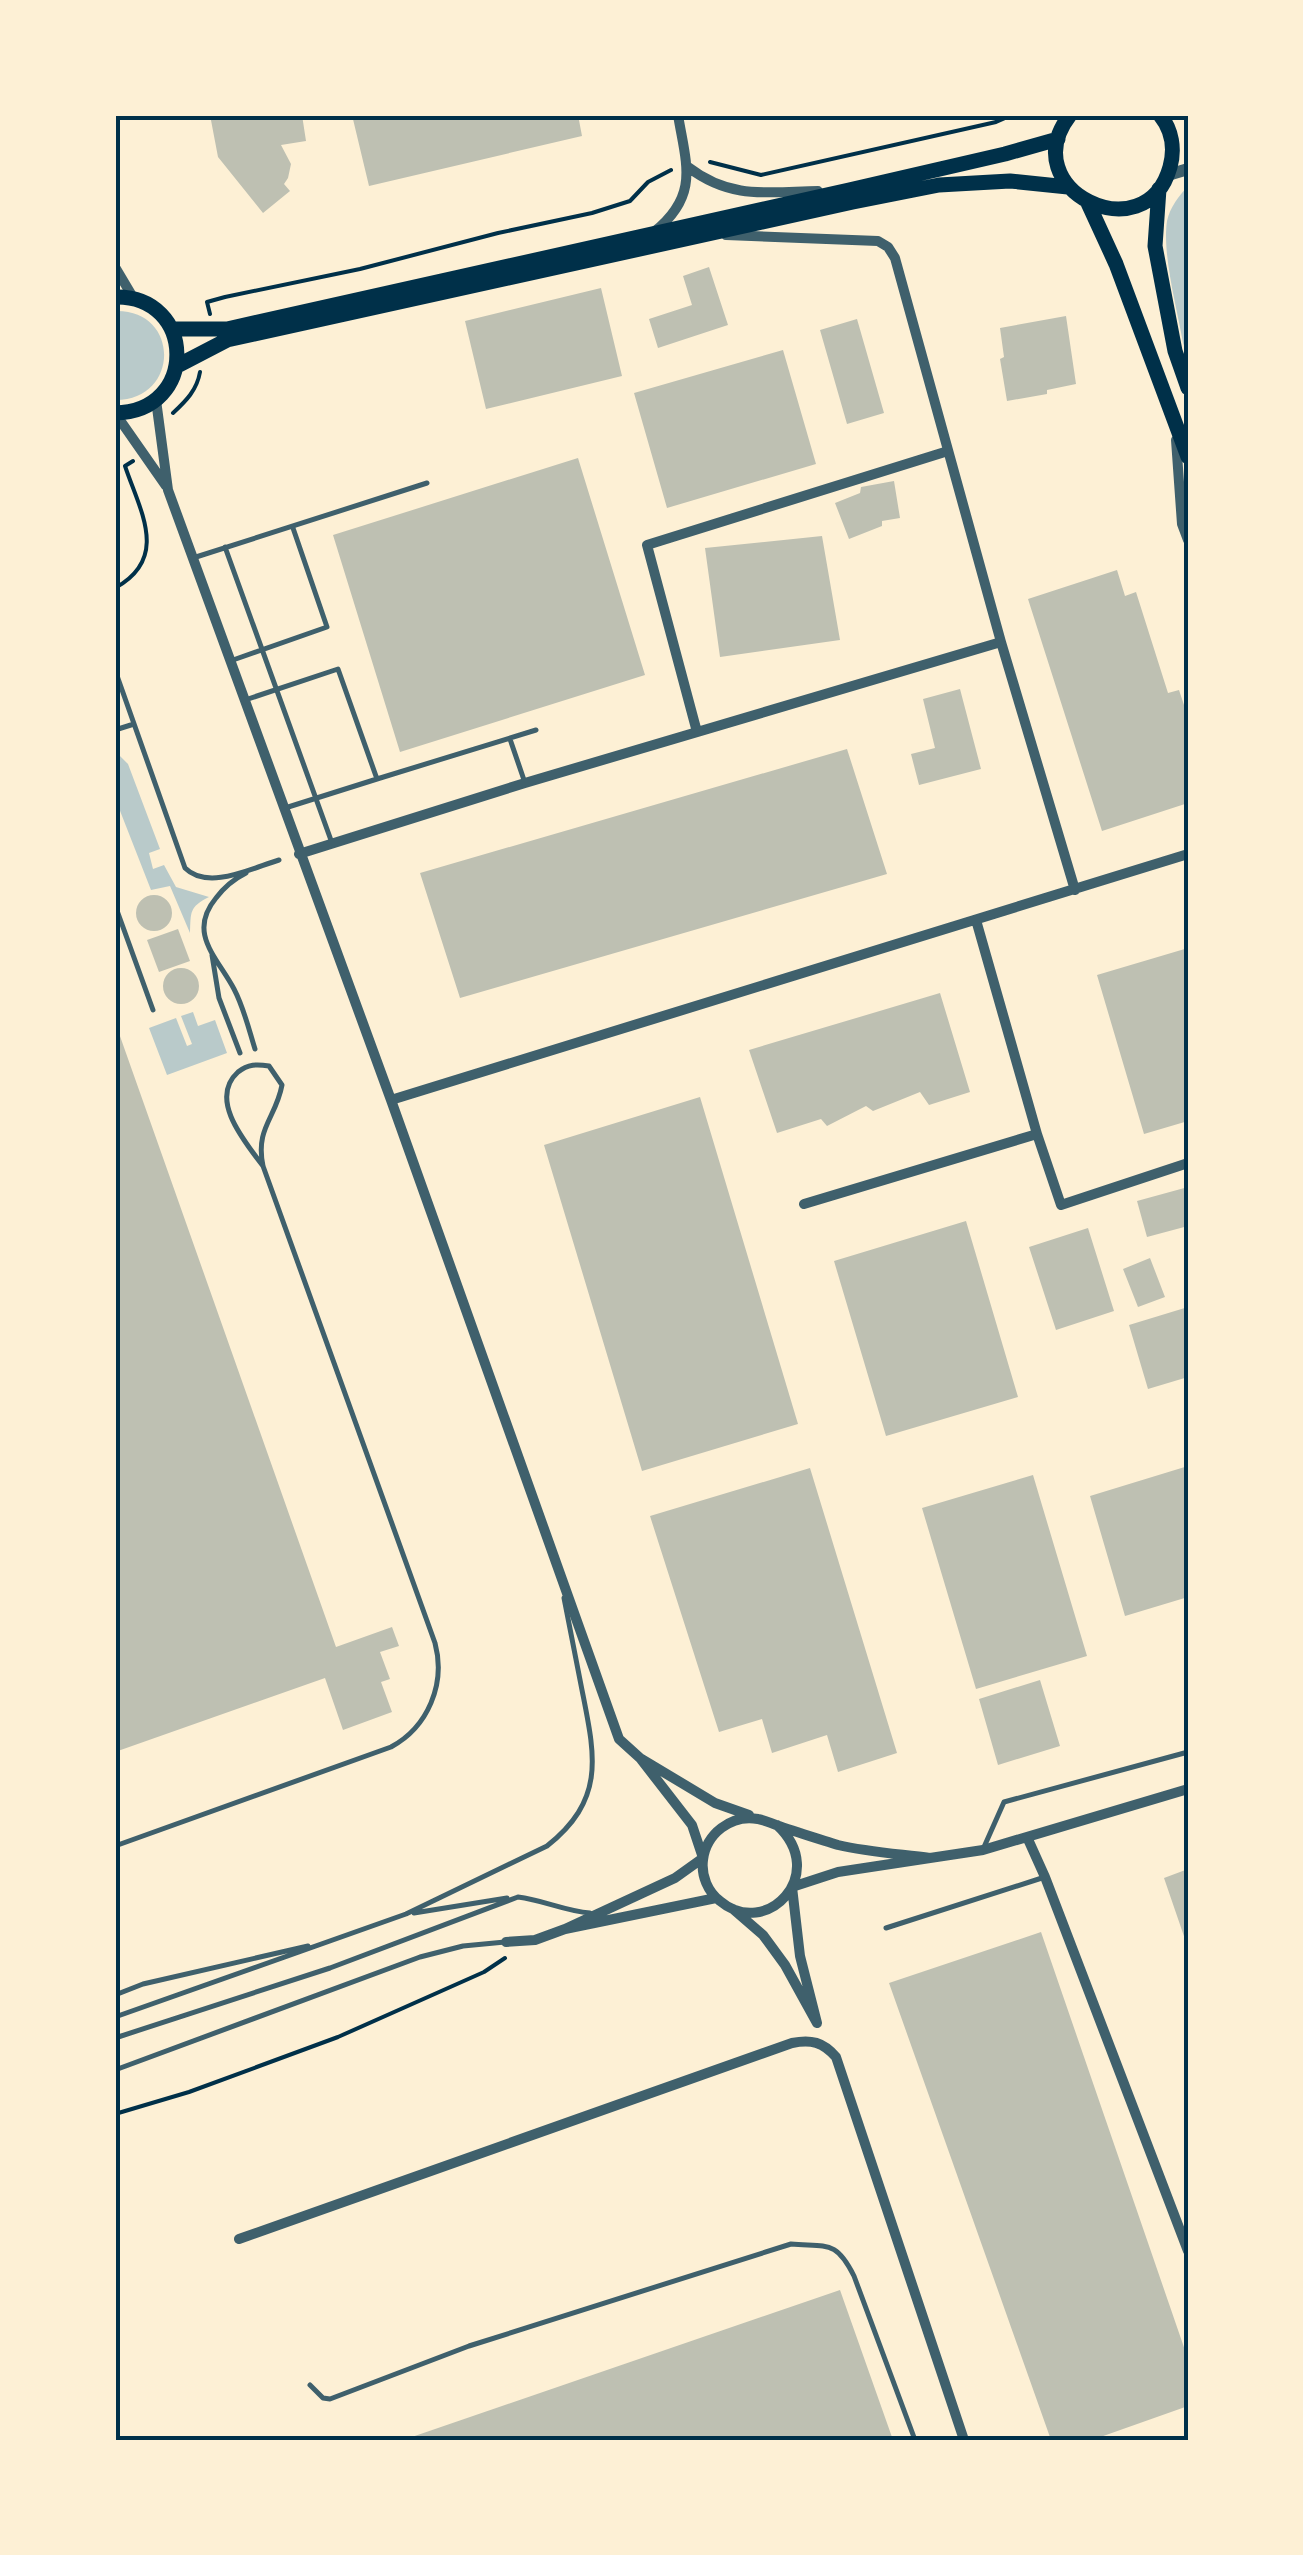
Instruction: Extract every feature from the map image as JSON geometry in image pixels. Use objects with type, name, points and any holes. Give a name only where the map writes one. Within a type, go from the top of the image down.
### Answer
[{"type":"main road","points":[[1070,115],[1058,139],[1056,156],[1068,186],[1088,203],[1106,209],[1126,208],[1144,201],[1164,182]]},
{"type":"main road","points":[[1160,115],[1172,138],[1173,157],[1164,182],[1155,246],[1175,351],[1188,388]]},
{"type":"main road","points":[[172,329],[228,329],[849,190],[1058,139]]},
{"type":"main road","points":[[177,366],[228,340],[939,185],[1010,181],[1068,186]]},
{"type":"main road","points":[[1088,203],[1116,264],[1188,457]]},
{"type":"main road","points":[[115,297],[134,298],[150,305],[172,329],[178,347],[177,366],[166,390],[137,410],[115,413]]},
{"type":"street","points":[[650,234],[670,216],[682,196],[688,168],[678,115]]},
{"type":"street","points":[[688,168],[734,192],[849,190]]},
{"type":"street","points":[[1164,182],[1188,168]]},
{"type":"street","points":[[706,234],[878,241],[888,247],[1075,890]]},
{"type":"street","points":[[115,268],[134,298]]},
{"type":"street","points":[[156,400],[168,490],[620,1739],[692,1824],[708,1886],[716,1898],[763,1935],[785,1964],[827,2047]]},
{"type":"street","points":[[115,413],[168,490]]},
{"type":"street","points":[[1176,424],[1182,524],[1188,540]]},
{"type":"street","points":[[697,732],[647,544],[948,452]]},
{"type":"street","points":[[299,854],[1001,642]]},
{"type":"street","points":[[391,1100],[1188,854]]},
{"type":"street","points":[[976,920],[1061,1205],[1188,1162]]},
{"type":"street","points":[[804,1204],[1038,1134]]},
{"type":"street","points":[[640,1758],[715,1803],[777,1826],[841,1846],[930,1858]]},
{"type":"street","points":[[792,1888],[838,1872],[982,1850],[1188,1789]]},
{"type":"street","points":[[506,1942],[535,1940],[565,1929],[675,1878],[703,1858],[718,1830],[746,1818],[762,1819]]},
{"type":"street","points":[[733,1910],[767,1910],[792,1888],[798,1860],[787,1835],[777,1826]]},
{"type":"street","points":[[1027,1837],[1188,2251]]},
{"type":"street","points":[[792,1888],[800,1956],[816,2021]]},
{"type":"street","points":[[565,1929],[716,1898]]},
{"type":"street","points":[[239,2239],[792,2043],[818,2042],[836,2057],[964,2440]]},
{"type":"lane","points":[[193,558],[428,483]]},
{"type":"lane","points":[[230,661],[327,627],[293,527]]},
{"type":"lane","points":[[226,546],[332,843]]},
{"type":"lane","points":[[244,700],[338,669],[377,779]]},
{"type":"lane","points":[[115,670],[189,872],[215,879],[280,860]]},
{"type":"lane","points":[[115,730],[134,724]]},
{"type":"lane","points":[[285,808],[536,730]]},
{"type":"lane","points":[[510,739],[525,783]]},
{"type":"lane","points":[[255,1049],[236,992],[205,938],[202,923],[212,902],[231,881],[259,866]]},
{"type":"lane","points":[[115,905],[153,1010]]},
{"type":"lane","points":[[212,952],[219,998],[240,1053]]},
{"type":"lane","points":[[115,1846],[391,1748],[416,1729],[435,1694],[435,1643],[263,1166],[262,1132],[279,1100],[282,1085],[269,1066],[258,1064],[236,1074],[226,1098],[243,1139],[263,1166]]},
{"type":"lane","points":[[115,2017],[406,1914],[548,1846],[564,1832],[586,1800],[593,1746],[559,1569]]},
{"type":"lane","points":[[982,1850],[1004,1802],[1188,1752]]},
{"type":"lane","points":[[886,1928],[1045,1877]]},
{"type":"lane","points":[[406,1914],[518,1897],[588,1913],[615,1906]]},
{"type":"lane","points":[[115,2038],[330,1968],[518,1897]]},
{"type":"lane","points":[[115,1995],[143,1984],[335,1939]]},
{"type":"lane","points":[[115,2070],[420,1957],[463,1946],[506,1942]]},
{"type":"lane","points":[[310,2385],[323,2398],[330,2399],[469,2346],[792,2244],[831,2248],[843,2254],[916,2440]]},
{"type":"path","points":[[115,588],[145,562],[148,536],[125,466]]},
{"type":"path","points":[[115,2114],[188,2092],[338,2037],[484,1972],[535,1940]]},
{"type":"shaded area","points":[[1188,186],[1188,356],[1171,281],[1166,234],[1170,211]]},
{"type":"shaded area","points":[[115,311],[137,314],[152,324],[164,355],[161,372],[152,386],[136,396],[115,400]]},
{"type":"shaded area","points":[[115,751],[128,764],[160,849],[149,853],[153,869],[164,865],[176,887],[209,897],[192,911],[190,933],[170,886],[151,890],[115,798]]},
{"type":"shaded area","points":[[193,1012],[198,1026],[215,1020],[227,1053],[167,1075],[149,1028],[176,1018],[187,1046],[192,1044],[181,1016]]},
{"type":"building","points":[[210,115],[302,115],[306,141],[281,145],[291,164],[284,184],[290,191],[263,213],[218,157]]},
{"type":"building","points":[[352,115],[578,115],[582,136],[369,186]]},
{"type":"building","points":[[709,267],[728,325],[658,348],[649,319],[692,305],[683,276]]},
{"type":"building","points":[[601,288],[622,376],[486,409],[465,321]]},
{"type":"building","points":[[1066,316],[1076,384],[1007,401],[1000,328]]},
{"type":"building","points":[[857,319],[884,413],[847,424],[820,330]]},
{"type":"building","points":[[783,350],[816,464],[667,508],[634,393]]},
{"type":"building","points":[[578,458],[645,675],[400,752],[333,535]]},
{"type":"building","points":[[894,481],[900,518],[882,521],[882,526],[849,539],[835,503],[860,493],[861,487]]},
{"type":"building","points":[[822,536],[840,640],[720,657],[705,548]]},
{"type":"building","points":[[1117,570],[1125,596],[1136,592],[1168,693],[1179,690],[1188,717],[1188,803],[1102,831],[1028,599]]},
{"type":"building","points":[[960,689],[981,769],[919,785],[911,754],[935,748],[923,699]]},
{"type":"building","points":[[847,749],[887,874],[460,998],[420,873]]},
{"type":"building","points":[[154,895],[167,900],[172,913],[167,926],[154,931],[141,926],[136,913],[141,900]]},
{"type":"building","points":[[178,929],[190,961],[159,972],[147,940]]},
{"type":"building","points":[[1188,948],[1188,1121],[1144,1134],[1097,975]]},
{"type":"building","points":[[181,968],[194,973],[199,986],[194,999],[181,1004],[168,999],[163,986],[168,973]]},
{"type":"building","points":[[940,993],[970,1092],[929,1105],[920,1092],[873,1111],[866,1106],[827,1126],[821,1119],[777,1133],[749,1050]]},
{"type":"building","points":[[115,1022],[336,1647],[392,1627],[399,1646],[380,1652],[390,1679],[381,1682],[392,1712],[343,1730],[325,1678],[115,1752]]},
{"type":"building","points":[[700,1097],[798,1424],[642,1471],[544,1145]]},
{"type":"building","points":[[1188,1187],[1188,1226],[1147,1237],[1137,1201]]},
{"type":"building","points":[[966,1221],[1018,1397],[886,1436],[834,1261]]},
{"type":"building","points":[[1088,1228],[1114,1311],[1056,1330],[1029,1247]]},
{"type":"building","points":[[1150,1258],[1165,1297],[1138,1307],[1123,1269]]},
{"type":"building","points":[[1188,1307],[1188,1377],[1148,1389],[1129,1325]]},
{"type":"building","points":[[1188,1466],[1188,1597],[1125,1616],[1090,1496]]},
{"type":"building","points":[[810,1468],[897,1753],[838,1772],[827,1735],[772,1753],[762,1719],[719,1732],[650,1516]]},
{"type":"building","points":[[1033,1475],[1087,1656],[976,1689],[922,1508]]},
{"type":"building","points":[[1040,1680],[1060,1746],[998,1765],[979,1699]]},
{"type":"building","points":[[1188,1869],[1188,1945],[1187,1945],[1164,1878]]},
{"type":"building","points":[[1041,1932],[1188,2359],[1188,2406],[1092,2440],[1051,2440],[889,1983]]},
{"type":"building","points":[[840,2290],[893,2440],[406,2440],[406,2439]]}]
